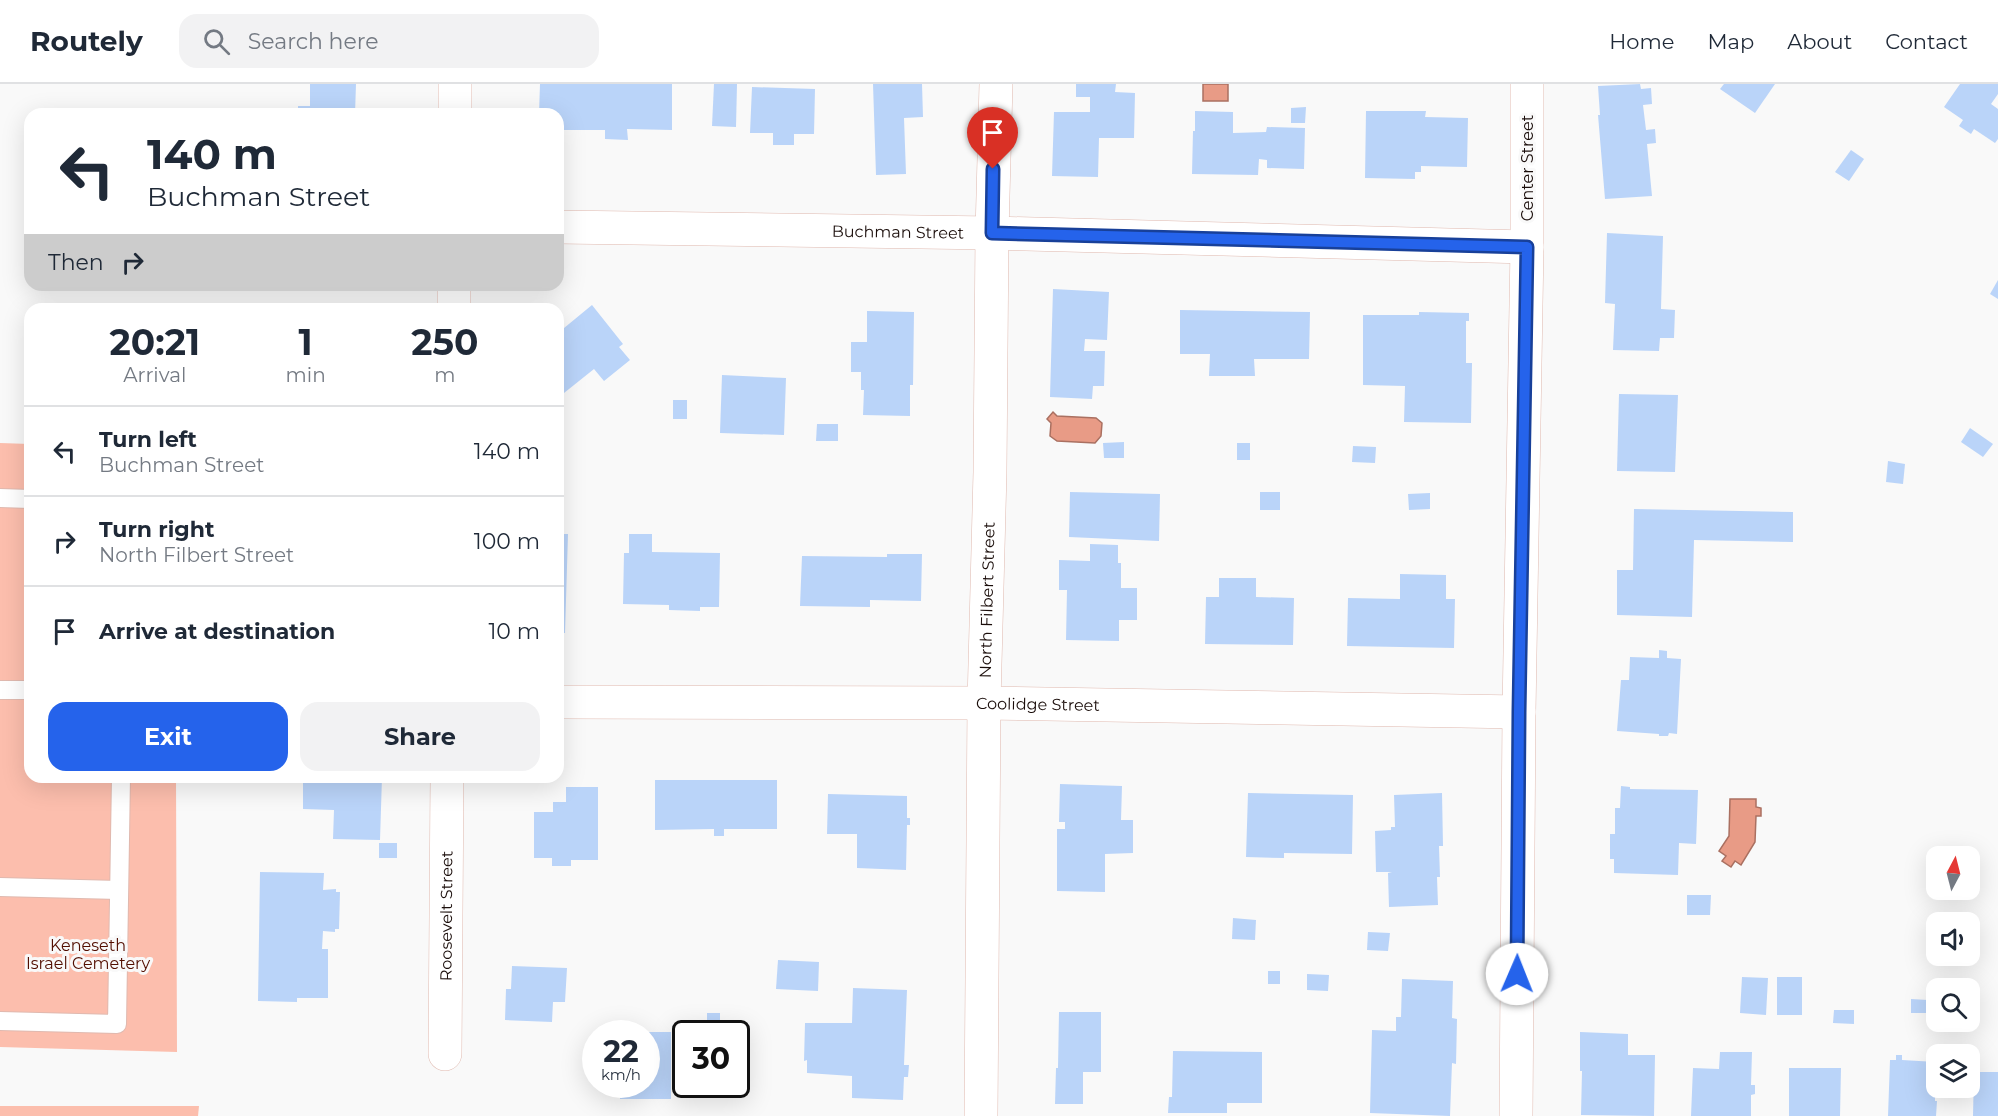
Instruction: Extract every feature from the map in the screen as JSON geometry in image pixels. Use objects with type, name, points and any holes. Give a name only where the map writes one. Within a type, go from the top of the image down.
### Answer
[{"type":"street","points":[[455,84],[455,108]]},
{"type":"street","name":"North Filbert Street","points":[[981,1116],[984,703],[996,84]]},
{"type":"street","name":"Center Street","points":[[1516,1116],[1527,84]]},
{"type":"street","name":"Buchman Street","points":[[564,227],[992,233],[1527,247]]},
{"type":"street","name":"Coolidge Street","points":[[564,702],[984,703],[1519,712]]},
{"type":"street","name":"Roosevelt Street","points":[[445,1054],[447,783]]},
{"type":"lane","points":[[0,498],[24,499]]},
{"type":"lane","points":[[0,690],[24,690]]},
{"type":"lane","points":[[0,1022],[117,1024],[121,783]]},
{"type":"lane","points":[[0,887],[119,890]]},
{"type":"green space","name":"Keneseth Israel Cemetery","points":[[0,443],[24,444],[24,783],[176,783],[177,1052],[0,1047]]},
{"type":"green space","points":[[0,1106],[199,1106],[198,1116],[0,1116]]},
{"type":"shaded area","points":[[1203,84],[1228,84],[1228,101],[1203,101]]},
{"type":"shaded area","points":[[1053,412],[1057,416],[1096,418],[1102,423],[1101,436],[1095,443],[1057,441],[1050,436],[1051,423],[1047,419]]},
{"type":"shaded area","points":[[1730,799],[1756,799],[1756,807],[1761,808],[1761,816],[1756,816],[1755,842],[1741,865],[1735,861],[1731,867],[1722,861],[1726,856],[1719,851],[1729,836]]},
{"type":"building","points":[[310,84],[356,84],[355,108],[298,108],[298,106],[310,106]]},
{"type":"building","points":[[540,84],[672,84],[672,130],[627,129],[628,140],[605,139],[605,130],[564,130],[564,108],[539,108]]},
{"type":"building","points":[[714,84],[737,84],[736,127],[712,126]]},
{"type":"building","points":[[873,84],[922,84],[923,117],[904,118],[906,174],[876,175]]},
{"type":"building","points":[[1076,84],[1116,84],[1115,92],[1135,93],[1134,138],[1099,138],[1098,177],[1052,176],[1054,112],[1090,112],[1090,97],[1076,97]]},
{"type":"building","points":[[1640,84],[1641,89],[1651,88],[1652,104],[1643,105],[1646,130],[1655,129],[1656,143],[1647,144],[1652,196],[1605,199],[1598,86]]},
{"type":"building","points":[[1724,84],[1775,84],[1755,113],[1720,89]]},
{"type":"building","points":[[1960,84],[1998,84],[1998,94],[1991,104],[1998,109],[1998,139],[1995,143],[1974,129],[1971,134],[1959,126],[1963,120],[1944,107]]},
{"type":"building","points":[[752,87],[815,89],[814,134],[794,134],[794,145],[773,145],[773,133],[750,133]]},
{"type":"building","points":[[1306,107],[1305,123],[1291,123],[1291,108]]},
{"type":"building","points":[[1195,111],[1233,112],[1233,133],[1266,132],[1267,127],[1305,128],[1304,169],[1267,168],[1267,160],[1259,159],[1258,175],[1192,174]]},
{"type":"building","points":[[1366,111],[1426,111],[1425,117],[1468,118],[1467,167],[1421,166],[1421,172],[1415,172],[1415,179],[1365,178]]},
{"type":"building","points":[[1851,150],[1864,159],[1849,181],[1835,172]]},
{"type":"building","points":[[1607,233],[1663,236],[1661,309],[1675,310],[1674,338],[1660,338],[1659,351],[1613,350],[1615,304],[1605,303]]},
{"type":"building","points":[[1998,280],[1998,299],[1990,294]]},
{"type":"building","points":[[1053,289],[1109,292],[1107,340],[1085,339],[1084,351],[1105,351],[1104,386],[1093,386],[1092,399],[1050,397]]},
{"type":"building","points":[[592,305],[623,344],[619,347],[630,360],[604,381],[594,369],[564,393],[564,328]]},
{"type":"building","points":[[1180,310],[1310,312],[1309,359],[1254,359],[1255,376],[1209,376],[1210,354],[1180,354]]},
{"type":"building","points":[[867,311],[914,312],[913,385],[910,385],[910,416],[863,415],[864,390],[861,390],[861,372],[851,372],[851,342],[867,342]]},
{"type":"building","points":[[1419,312],[1469,313],[1469,321],[1466,321],[1466,363],[1472,363],[1471,423],[1404,422],[1405,386],[1363,385],[1363,315],[1419,315]]},
{"type":"building","points":[[722,375],[786,378],[784,435],[720,433]]},
{"type":"building","points":[[1619,394],[1678,395],[1675,472],[1617,471]]},
{"type":"building","points":[[673,400],[687,400],[687,419],[673,419]]},
{"type":"building","points":[[817,424],[838,424],[838,441],[816,441]]},
{"type":"building","points":[[1970,428],[1993,444],[1983,457],[1961,442]]},
{"type":"building","points":[[1124,442],[1124,458],[1104,458],[1103,443]]},
{"type":"building","points":[[1237,443],[1250,443],[1250,460],[1237,460]]},
{"type":"building","points":[[1353,446],[1376,447],[1375,463],[1352,462]]},
{"type":"building","points":[[1888,461],[1905,464],[1903,484],[1886,482]]},
{"type":"building","points":[[1070,492],[1160,494],[1159,541],[1069,537]]},
{"type":"building","points":[[1260,492],[1280,492],[1280,510],[1260,510]]},
{"type":"building","points":[[1430,493],[1430,509],[1409,510],[1408,494]]},
{"type":"building","points":[[1634,509],[1793,512],[1793,542],[1694,540],[1692,617],[1617,615],[1617,570],[1633,570]]},
{"type":"building","points":[[564,534],[568,534],[565,633]]},
{"type":"building","points":[[629,534],[652,534],[652,552],[720,553],[719,607],[700,607],[700,611],[669,610],[669,605],[623,604],[624,553],[629,553]]},
{"type":"building","points":[[1090,544],[1118,545],[1121,588],[1137,588],[1137,620],[1119,620],[1119,641],[1066,640],[1067,590],[1059,590],[1059,560],[1090,561]]},
{"type":"building","points":[[887,554],[922,554],[921,601],[870,600],[870,607],[800,606],[802,556],[887,557]]},
{"type":"building","points":[[1400,574],[1446,575],[1446,599],[1455,599],[1454,648],[1347,646],[1348,598],[1400,599]]},
{"type":"building","points":[[1219,578],[1256,578],[1256,597],[1294,598],[1293,645],[1205,644],[1206,597],[1219,597]]},
{"type":"building","points":[[1659,650],[1667,651],[1667,658],[1681,659],[1677,734],[1669,733],[1668,736],[1659,736],[1659,734],[1617,731],[1621,680],[1629,680],[1630,657],[1659,658]]},
{"type":"building","points":[[655,780],[777,780],[777,829],[724,829],[724,836],[714,836],[714,829],[655,830]]},
{"type":"building","points":[[303,783],[382,783],[380,840],[333,839],[334,810],[303,809]]},
{"type":"building","points":[[1060,784],[1122,786],[1121,820],[1133,820],[1133,853],[1105,854],[1105,892],[1057,891],[1057,829],[1065,829],[1065,822],[1059,822]]},
{"type":"building","points":[[1621,786],[1630,787],[1630,789],[1698,790],[1696,844],[1679,843],[1678,875],[1614,873],[1614,859],[1610,859],[1610,834],[1615,834],[1615,808],[1620,808]]},
{"type":"building","points":[[566,787],[598,787],[598,860],[571,860],[571,866],[552,866],[552,858],[534,858],[534,812],[553,812],[553,802],[566,802]]},
{"type":"building","points":[[1248,793],[1353,795],[1352,854],[1284,853],[1284,858],[1246,857]]},
{"type":"building","points":[[1442,793],[1443,846],[1439,846],[1438,905],[1389,907],[1388,873],[1392,872],[1376,872],[1375,831],[1391,830],[1391,827],[1395,827],[1394,795]]},
{"type":"building","points":[[828,794],[907,796],[907,818],[910,818],[910,825],[907,825],[906,870],[857,868],[857,834],[827,834]]},
{"type":"building","points":[[379,843],[397,843],[397,858],[379,858]]},
{"type":"building","points":[[260,872],[324,873],[323,890],[336,889],[336,892],[340,892],[339,929],[335,929],[335,932],[323,931],[322,949],[328,949],[328,998],[297,998],[297,1002],[258,1001]]},
{"type":"building","points":[[1687,895],[1711,895],[1710,915],[1687,915]]},
{"type":"building","points":[[1233,918],[1256,920],[1255,940],[1232,939]]},
{"type":"building","points":[[1368,932],[1390,933],[1388,951],[1367,950]]},
{"type":"building","points":[[778,960],[819,962],[818,991],[776,989]]},
{"type":"building","points":[[512,966],[567,968],[565,1002],[553,1002],[552,1022],[505,1020],[506,989],[511,989]]},
{"type":"building","points":[[1268,971],[1280,971],[1280,984],[1268,984]]},
{"type":"building","points":[[1307,974],[1329,975],[1328,991],[1307,990]]},
{"type":"building","points":[[1742,977],[1768,978],[1766,1015],[1740,1013]]},
{"type":"building","points":[[1777,977],[1802,977],[1802,1015],[1777,1015]]},
{"type":"building","points":[[1402,979],[1453,981],[1452,1018],[1457,1019],[1456,1064],[1452,1063],[1450,1116],[1370,1113],[1372,1030],[1396,1031],[1396,1017],[1401,1017]]},
{"type":"building","points":[[853,988],[907,990],[904,1065],[909,1065],[908,1077],[904,1077],[903,1100],[852,1098],[852,1076],[807,1073],[807,1060],[804,1061],[805,1023],[852,1023]]},
{"type":"building","points":[[1911,999],[1926,1000],[1926,1013],[1911,1013]]},
{"type":"building","points":[[1834,1010],[1854,1010],[1854,1024],[1833,1023]]},
{"type":"building","points":[[1059,1012],[1101,1012],[1101,1072],[1083,1072],[1083,1104],[1055,1104]]},
{"type":"building","points":[[707,1013],[720,1013],[720,1020],[707,1020]]},
{"type":"building","points":[[660,1032],[671,1032],[671,1099],[620,1099],[660,1098]]},
{"type":"building","points":[[1580,1032],[1628,1034],[1628,1055],[1655,1055],[1654,1116],[1581,1115]]},
{"type":"building","points":[[1173,1051],[1262,1052],[1262,1103],[1227,1103],[1227,1113],[1168,1113],[1169,1097],[1172,1097]]},
{"type":"building","points":[[1720,1052],[1752,1052],[1751,1085],[1755,1085],[1755,1094],[1751,1095],[1751,1116],[1691,1116],[1693,1068],[1719,1069]]},
{"type":"building","points":[[1896,1055],[1902,1055],[1902,1060],[1926,1061],[1926,1098],[1935,1098],[1937,1101],[1936,1116],[1888,1116],[1890,1060],[1896,1060]]},
{"type":"building","points":[[1789,1068],[1841,1068],[1840,1116],[1789,1116]]},
{"type":"building","points":[[1980,1072],[1998,1072],[1998,1116],[1973,1116],[1973,1098],[1980,1098]]},
{"type":"route","points":[[993,169],[992,233],[1527,247],[1517,974]]}]
